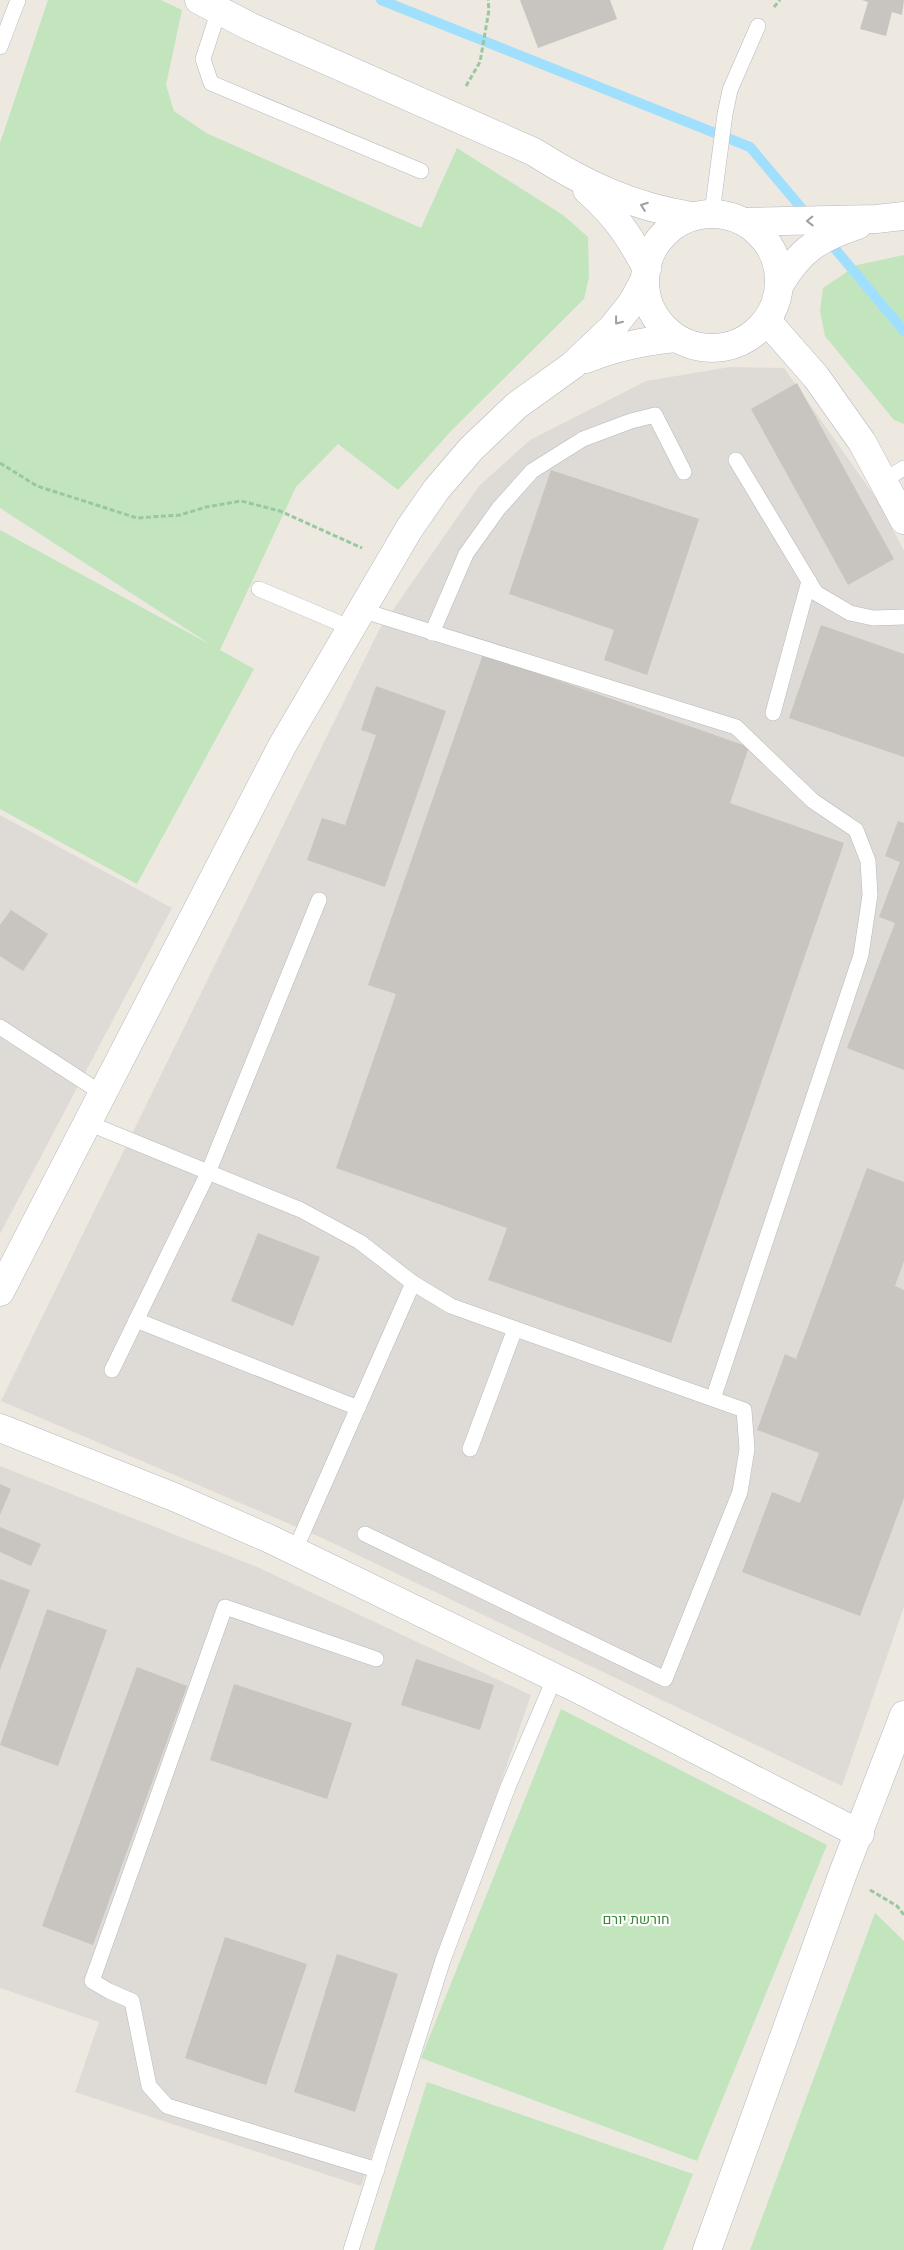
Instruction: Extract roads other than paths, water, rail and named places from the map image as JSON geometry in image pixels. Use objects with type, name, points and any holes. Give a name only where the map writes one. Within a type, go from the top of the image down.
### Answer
[{"type":"street","points":[[0,1292],[282,746],[390,560],[436,490],[471,449],[516,406],[573,365],[612,328],[632,303],[646,275],[632,240],[610,210],[573,177],[534,152],[251,26],[209,5]]},
{"type":"street","points":[[573,177],[659,211],[733,216],[753,226],[768,242],[778,262],[780,284],[776,304],[767,321],[753,335],[735,345],[716,349],[696,347],[676,338],[659,322],[648,303],[646,275],[648,258],[658,240],[673,226],[702,214]]},
{"type":"street","points":[[745,222],[876,219],[904,216]]},
{"type":"street","points":[[780,284],[792,264],[803,252],[836,233],[876,219]]},
{"type":"street","points":[[767,321],[816,377],[862,442],[893,474],[904,520]]},
{"type":"street","points":[[573,365],[612,349],[648,341],[676,338]]},
{"type":"street","points":[[0,1428],[174,1497],[295,1550],[555,1677],[860,1834]]},
{"type":"street","points":[[707,2250],[843,1873],[860,1834],[904,1715]]},
{"type":"lane","points":[[0,46],[18,0]]},
{"type":"lane","points":[[209,5],[203,59],[211,83],[421,170]]},
{"type":"lane","points":[[702,214],[730,90],[758,26]]},
{"type":"lane","points":[[432,633],[466,554],[499,508],[532,471],[582,439],[655,415],[684,472]]},
{"type":"lane","points":[[736,460],[816,593],[850,613],[873,618],[904,617]]},
{"type":"lane","points":[[772,713],[809,581]]},
{"type":"lane","points":[[259,589],[356,619],[432,633],[736,727],[813,801],[856,830],[868,861],[870,895],[861,955],[713,1399]]},
{"type":"lane","points":[[112,1370],[208,1173],[319,900]]},
{"type":"lane","points":[[0,1027],[103,1094]]},
{"type":"lane","points":[[88,1123],[300,1210],[360,1242],[413,1284],[451,1306],[744,1410],[747,1449],[740,1492],[664,1679],[365,1534]]},
{"type":"lane","points":[[295,1550],[413,1284]]},
{"type":"lane","points":[[136,1320],[358,1408]]},
{"type":"lane","points":[[470,1449],[515,1329]]},
{"type":"lane","points":[[376,1659],[225,1607],[92,1981],[132,2001],[149,2086],[167,2106],[377,2170]]},
{"type":"lane","points":[[351,2250],[443,1960],[508,1787],[555,1677]]},
{"type":"waterway","points":[[381,0],[750,147],[809,217]]},
{"type":"waterway","points":[[826,238],[904,331]]},
{"type":"park label","name":"חורשת יורם","points":[[636,1919]]}]
